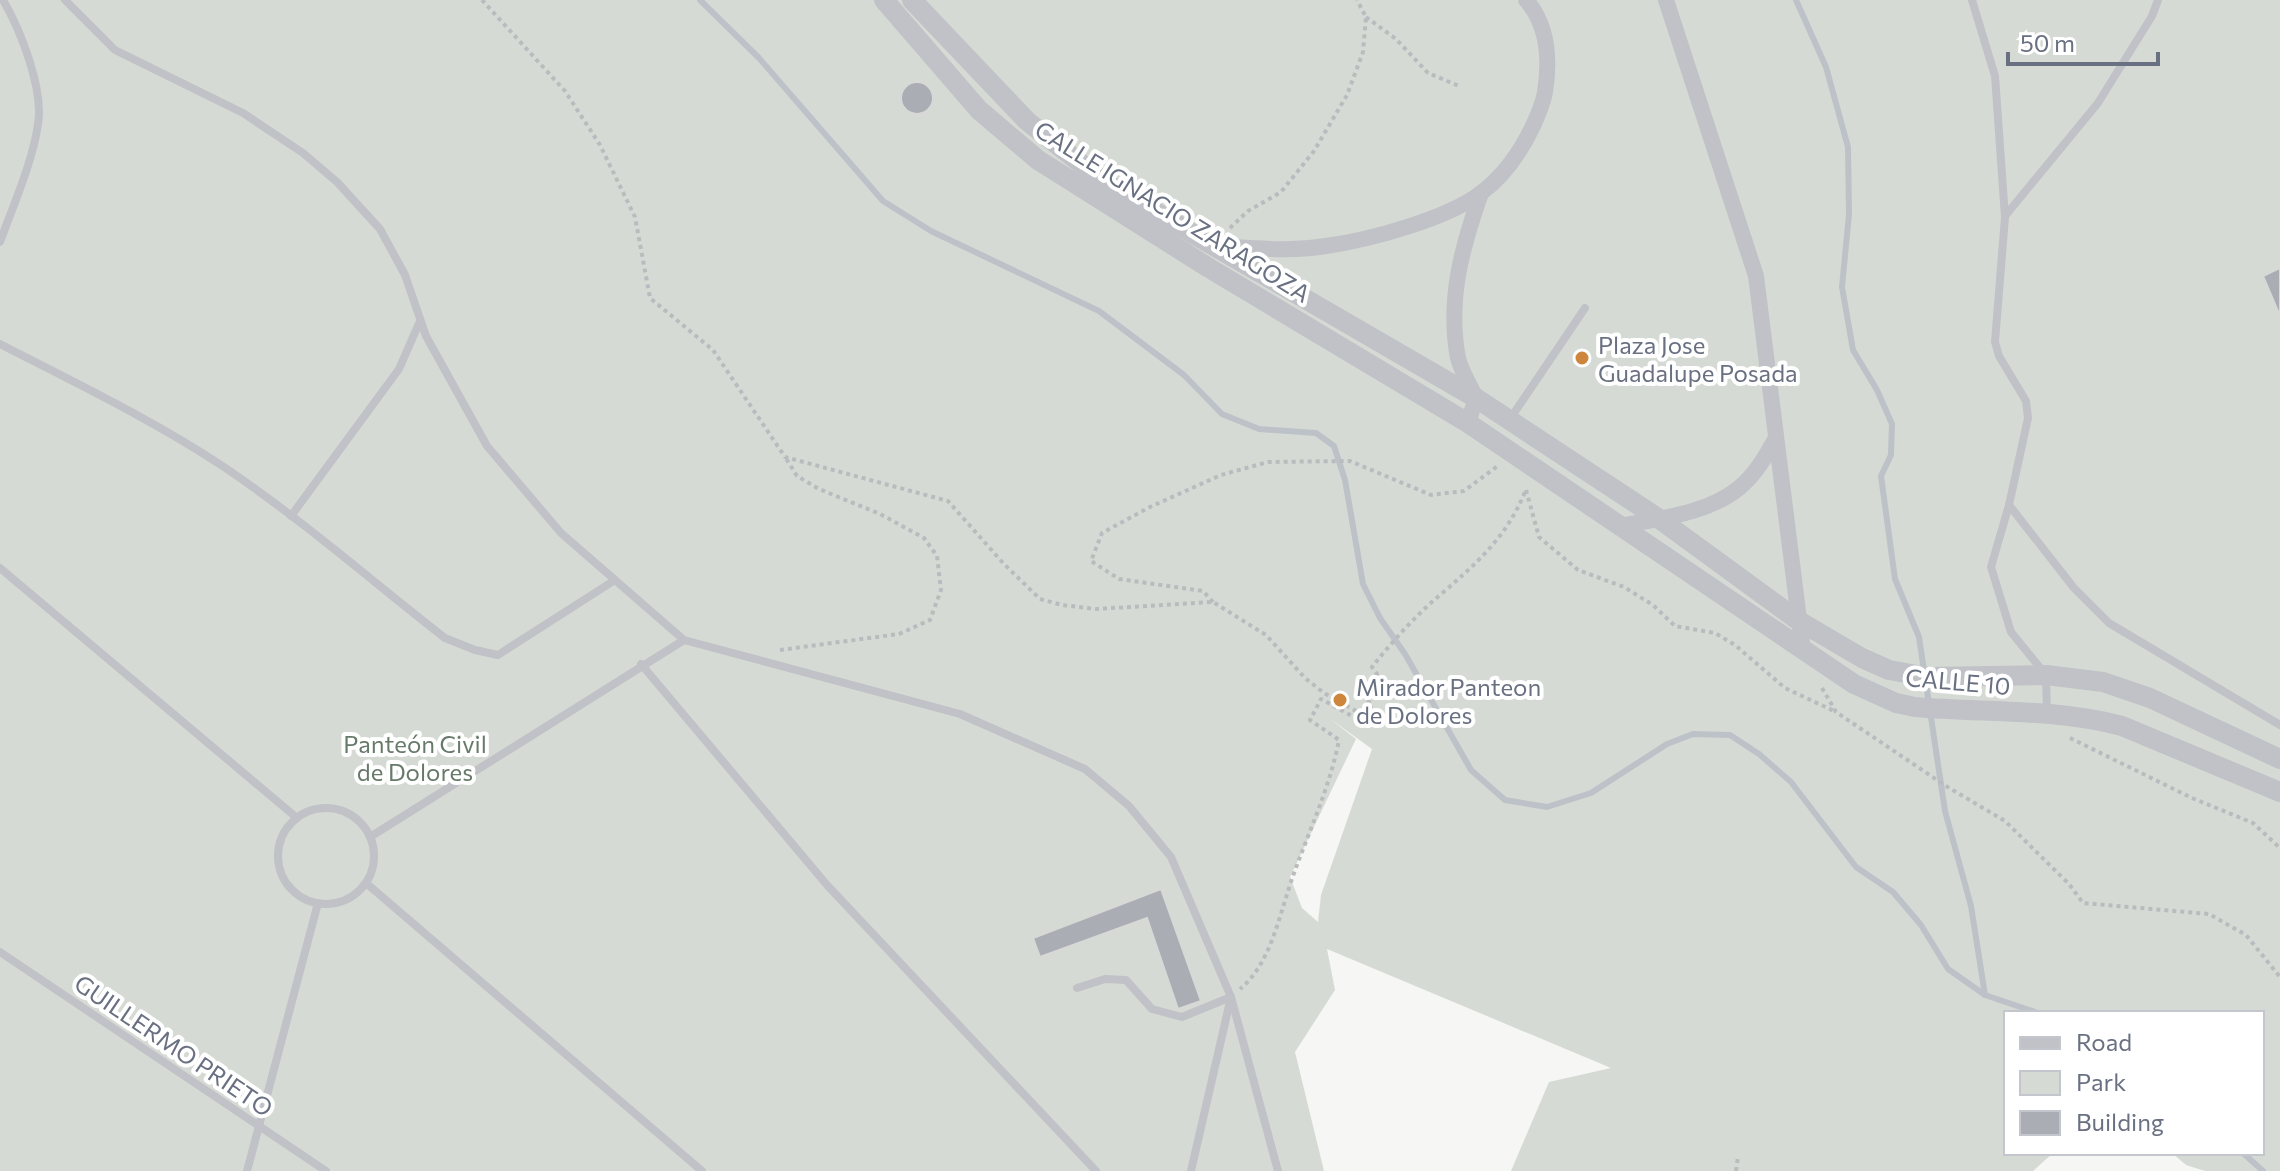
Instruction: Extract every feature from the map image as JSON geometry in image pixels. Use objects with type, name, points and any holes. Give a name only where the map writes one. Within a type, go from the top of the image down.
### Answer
[{"type":"street","name":"CALLE IGNACIO ZARAGOZA","points":[[884,0],[979,110],[1038,160],[1209,268],[1468,423],[1621,526]]},
{"type":"street","name":"CALLE IGNACIO ZARAGOZA","points":[[912,0],[1027,121],[1107,184],[1476,398],[1658,518]]},
{"type":"street","name":"CALLE IGNACIO ZARAGOZA","points":[[1211,245],[1266,249],[1325,247],[1422,221],[1481,193],[1520,153],[1544,102],[1549,67],[1544,30],[1526,0]]},
{"type":"street","points":[[1666,0],[1756,276],[1799,621],[1808,655]]},
{"type":"street","name":"CALLE IGNACIO ZARAGOZA","points":[[1476,398],[1459,360],[1455,317],[1457,270],[1481,193]]},
{"type":"street","points":[[1468,423],[1476,398]]},
{"type":"street","points":[[1621,526],[1707,506],[1739,488],[1763,461],[1776,438]]},
{"type":"street","name":"CALLE 10","points":[[1658,518],[1799,621],[1862,658],[1918,676],[2046,675],[2103,682],[2150,698],[2280,759]]},
{"type":"street","name":"CALLE 10","points":[[1621,526],[1808,655],[1874,695],[1915,707],[2047,712],[2122,726],[2280,792]]},
{"type":"lane","points":[[0,242],[39,122],[36,85],[3,0]]},
{"type":"lane","points":[[65,0],[115,50],[243,113],[303,153],[337,182],[380,229],[405,275],[426,336],[487,446],[561,533],[684,640],[960,714],[1085,769],[1129,806],[1171,857],[1231,997],[1278,1171]]},
{"type":"lane","points":[[1972,0],[1995,76],[2005,217],[1995,342],[1999,356],[2026,401],[2028,418],[2009,505],[1991,567],[2011,632],[2046,675],[2047,712]]},
{"type":"lane","points":[[2005,217],[2098,103],[2152,16],[2158,0]]},
{"type":"lane","points":[[1510,420],[1585,308]]},
{"type":"lane","points":[[291,516],[399,369],[421,320]]},
{"type":"lane","points":[[0,344],[143,418],[224,467],[445,638],[475,650],[498,655],[615,580]]},
{"type":"lane","points":[[2009,505],[2074,588],[2109,623],[2280,725]]},
{"type":"lane","points":[[0,568],[297,818]]},
{"type":"lane","points":[[370,837],[641,664],[684,640]]},
{"type":"lane","points":[[641,664],[827,885],[1096,1171]]},
{"type":"lane","points":[[338,809],[362,824],[370,837],[374,852],[372,868],[366,883],[345,900],[332,904],[305,899],[285,881],[280,868],[281,840],[297,818],[310,811],[338,809]]},
{"type":"lane","points":[[366,883],[702,1171]]},
{"type":"lane","points":[[247,1171],[318,903]]},
{"type":"lane","name":"GUILLERMO PRIETO","points":[[0,952],[326,1171]]},
{"type":"lane","points":[[1077,988],[1105,979],[1126,980],[1152,1009],[1182,1017],[1231,997]]},
{"type":"lane","points":[[1191,1171],[1231,997]]},
{"type":"path","points":[[482,0],[565,91],[600,145],[635,217],[650,298],[713,350],[797,476],[924,538],[937,556],[941,590],[930,620],[899,634],[746,656]]},
{"type":"path","points":[[1357,0],[1366,17],[1396,39],[1428,73],[1459,86]]},
{"type":"path","points":[[1211,245],[1248,211],[1281,192],[1314,151],[1347,95],[1363,52],[1366,17]]},
{"type":"path","points":[[1365,716],[1324,693],[1305,678],[1266,635],[1213,602],[1203,591],[1119,579],[1091,561],[1102,533],[1221,475],[1268,462],[1350,461],[1431,495],[1464,491],[1513,454]]},
{"type":"path","points":[[785,457],[948,501],[1040,599],[1096,609],[1213,602]]},
{"type":"path","points":[[1231,997],[1251,980],[1269,944],[1324,796],[1339,740],[1310,720],[1321,699],[1361,721],[1371,707],[1367,703],[1376,696],[1370,691],[1377,684],[1373,679],[1377,674],[1372,667],[1438,596],[1480,562],[1517,512],[1526,490],[1544,474]]},
{"type":"path","points":[[1526,490],[1539,537],[1578,570],[1624,587],[1653,605],[1675,626],[1715,633],[1735,645],[1785,688],[1836,712],[1946,786],[2005,821],[2069,884],[2083,903],[2209,914],[2246,935],[2280,977]]},
{"type":"path","points":[[1808,655],[1815,676],[1836,712]]},
{"type":"path","points":[[2066,735],[2092,751],[2253,823],[2280,848]]},
{"type":"path","points":[[1736,1171],[1738,1157]]},
{"type":"green space","name":"Panteón Civil de Dolores","points":[[0,0],[2280,0],[2280,1171],[2205,1171],[2186,1165],[2174,1155],[2264,1155],[2264,1011],[2004,1011],[2004,1155],[2051,1155],[2033,1171],[1511,1171],[1549,1082],[1611,1068],[1327,949],[1335,990],[1295,1052],[1324,1171],[0,1171]],"holes":[[[1329,718],[1372,749],[1321,895],[1318,922],[1302,908],[1290,877],[1356,739]]]},
{"type":"building","points":[[917,82],[928,87],[933,98],[928,109],[917,114],[906,109],[901,98],[906,87]]},
{"type":"building","points":[[2280,268],[2280,316],[2263,276]]},
{"type":"building","points":[[1161,889],[1201,1001],[1178,1009],[1147,918],[1040,957],[1033,938]]},
{"type":"waterway","points":[[700,0],[759,58],[883,201],[931,231],[1099,311],[1184,375],[1222,414],[1259,429],[1316,433],[1334,446],[1345,480],[1363,584],[1471,770],[1505,800],[1547,807],[1591,793],[1667,744],[1693,734],[1730,735],[1759,754],[1791,782],[1856,867],[1893,892],[1921,925],[1948,969],[1985,995],[2032,1011]]},
{"type":"waterway","points":[[1796,0],[1826,67],[1848,147],[1849,214],[1842,287],[1853,350],[1877,390],[1892,424],[1891,455],[1881,476],[1895,579],[1919,637],[1945,811],[1971,906],[1985,995]]},
{"type":"waterway","points":[[2245,1155],[2263,1171]]},
{"type":"place","name":"Plaza Jose Guadalupe Posada","points":[[1582,358]]},
{"type":"place","name":"Mirador Panteon de Dolores","points":[[1340,700]]}]
